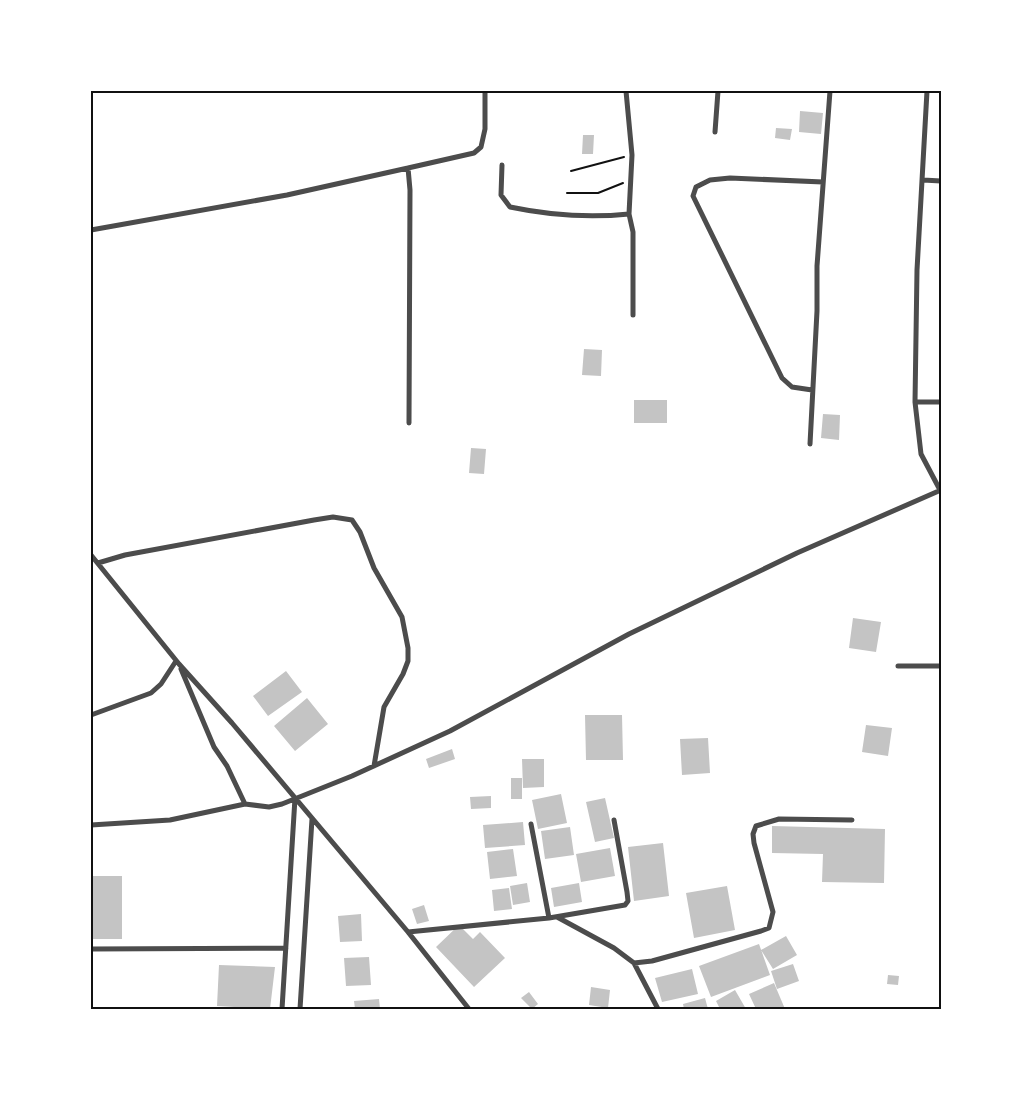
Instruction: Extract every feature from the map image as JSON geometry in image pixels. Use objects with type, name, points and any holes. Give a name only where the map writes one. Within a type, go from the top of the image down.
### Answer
[{"type":"street","points":[[91,230],[288,195],[474,153],[481,147],[485,129],[485,91]]},
{"type":"street","points":[[626,91],[632,155],[629,214],[633,232],[633,315]]},
{"type":"street","points":[[716,132],[718,91]]},
{"type":"street","points":[[810,444],[817,310],[817,266],[830,91]]},
{"type":"street","points":[[91,825],[170,820],[245,804],[269,807],[295,798],[374,766],[459,726],[586,656],[749,576],[940,490],[921,454],[915,402],[917,270],[927,91]]},
{"type":"street","points":[[502,165],[501,195],[510,207],[570,214],[611,216],[629,214]]},
{"type":"street","points":[[408,168],[410,190],[409,422]]},
{"type":"street","points":[[812,390],[792,387],[782,378],[693,196],[696,187],[710,180],[730,178],[824,182]]},
{"type":"street","points":[[922,180],[941,181]]},
{"type":"street","points":[[915,402],[941,402]]},
{"type":"street","points":[[98,563],[125,555],[314,520],[333,518],[352,520],[360,532],[374,568],[402,617],[408,648],[408,661],[403,674],[384,707],[374,766]]},
{"type":"street","points":[[91,555],[177,663],[232,723],[408,932],[469,1009]]},
{"type":"street","points":[[91,715],[155,690],[177,663]]},
{"type":"street","points":[[177,663],[214,747],[228,766],[245,804]]},
{"type":"street","points":[[898,666],[941,666]]},
{"type":"street","points":[[282,1009],[295,798]]},
{"type":"street","points":[[300,1009],[312,819]]},
{"type":"street","points":[[634,962],[652,961],[769,928],[773,912],[754,844],[753,834],[756,826],[778,819],[852,820]]},
{"type":"street","points":[[408,932],[549,918],[625,905],[628,901],[614,820]]},
{"type":"street","points":[[531,824],[549,918]]},
{"type":"street","points":[[557,916],[614,948],[634,962],[658,1009]]},
{"type":"street","points":[[91,949],[286,948]]},
{"type":"path","points":[[571,171],[632,155]]},
{"type":"path","points":[[567,193],[598,193],[613,189],[632,178]]},
{"type":"building","points":[[800,111],[823,113],[821,134],[799,132]]},
{"type":"building","points":[[776,128],[792,129],[790,140],[775,138]]},
{"type":"building","points":[[583,135],[594,135],[593,154],[582,154]]},
{"type":"building","points":[[584,349],[602,350],[601,376],[582,375]]},
{"type":"building","points":[[634,400],[667,400],[667,423],[634,423]]},
{"type":"building","points":[[823,414],[840,415],[839,440],[821,438]]},
{"type":"building","points":[[471,448],[486,449],[484,474],[469,473]]},
{"type":"building","points":[[853,618],[881,622],[876,652],[849,648]]},
{"type":"building","points":[[286,671],[302,692],[268,716],[253,696]]},
{"type":"building","points":[[307,698],[328,724],[295,751],[274,726]]},
{"type":"building","points":[[585,715],[622,715],[623,760],[586,760]]},
{"type":"building","points":[[866,725],[892,728],[888,756],[862,752]]},
{"type":"building","points":[[708,738],[710,773],[682,775],[680,739]]},
{"type":"building","points":[[452,749],[455,759],[429,768],[426,759]]},
{"type":"building","points":[[522,759],[544,759],[544,787],[523,788]]},
{"type":"building","points":[[511,778],[522,778],[522,799],[511,799]]},
{"type":"building","points":[[561,794],[567,823],[538,829],[532,800]]},
{"type":"building","points":[[491,796],[491,808],[471,809],[470,797]]},
{"type":"building","points":[[605,798],[614,838],[595,842],[586,802]]},
{"type":"building","points":[[523,822],[525,845],[485,848],[483,825]]},
{"type":"building","points":[[772,826],[885,829],[884,883],[822,882],[823,854],[772,853]]},
{"type":"building","points":[[570,827],[574,855],[545,859],[541,831]]},
{"type":"building","points":[[663,843],[669,896],[634,901],[628,847]]},
{"type":"building","points":[[610,848],[615,876],[581,882],[576,854]]},
{"type":"building","points":[[513,849],[517,876],[490,879],[487,852]]},
{"type":"building","points":[[91,876],[122,876],[122,939],[91,939]]},
{"type":"building","points":[[527,883],[530,902],[513,905],[510,886]]},
{"type":"building","points":[[579,883],[582,902],[554,907],[551,888]]},
{"type":"building","points":[[727,886],[735,930],[694,938],[686,893]]},
{"type":"building","points":[[509,888],[512,909],[494,911],[492,890]]},
{"type":"building","points":[[424,905],[429,921],[417,924],[412,909]]},
{"type":"building","points":[[361,914],[362,941],[340,942],[338,916]]},
{"type":"building","points":[[459,925],[473,939],[480,932],[505,958],[474,987],[436,947]]},
{"type":"building","points":[[786,936],[797,955],[773,969],[761,950]]},
{"type":"building","points":[[759,944],[770,975],[711,997],[699,966]]},
{"type":"building","points":[[369,957],[371,985],[346,986],[344,958]]},
{"type":"building","points":[[793,964],[799,981],[777,989],[771,971]]},
{"type":"building","points":[[219,965],[275,967],[270,1009],[217,1006]]},
{"type":"building","points":[[692,969],[698,994],[662,1002],[655,978]]},
{"type":"building","points":[[888,975],[899,976],[898,985],[887,984]]},
{"type":"building","points":[[774,983],[785,1009],[756,1009],[749,994]]},
{"type":"building","points":[[591,987],[610,990],[608,1008],[589,1005]]},
{"type":"building","points":[[735,990],[746,1009],[720,1009],[716,1001]]},
{"type":"building","points":[[529,992],[538,1004],[532,1009],[521,998]]},
{"type":"building","points":[[705,998],[708,1009],[684,1009],[683,1004]]},
{"type":"building","points":[[379,999],[380,1009],[355,1009],[354,1001]]}]
